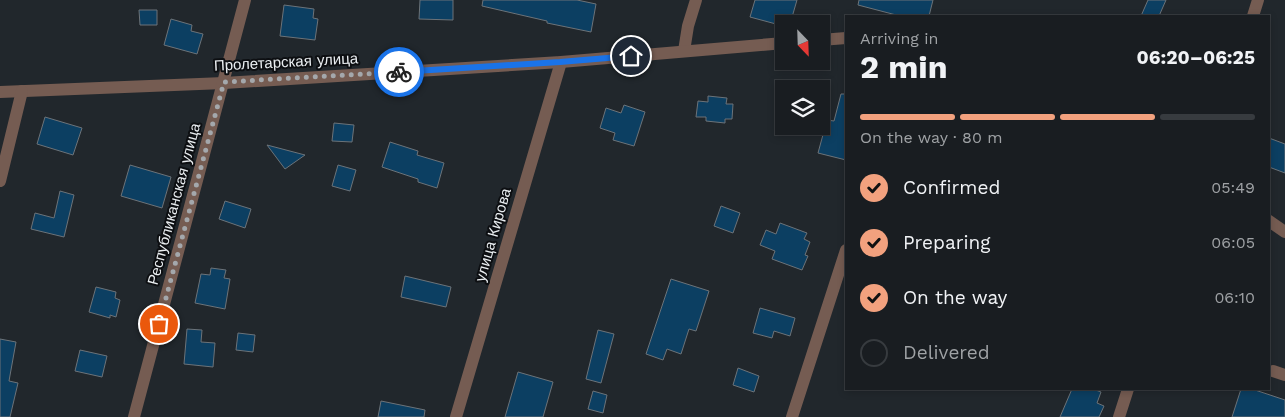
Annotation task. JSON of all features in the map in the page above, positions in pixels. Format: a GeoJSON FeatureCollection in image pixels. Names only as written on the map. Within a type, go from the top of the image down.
{"type":"FeatureCollection","features":[{"type":"Feature","properties":{"kind":"street","name":"Республиканская улица"},"geometry":{"type":"LineString","coordinates":[[134,417],[245,0]]}},
{"type":"Feature","properties":{"kind":"street"},"geometry":{"type":"LineString","coordinates":[[684,50],[688,26],[696,0]]}},
{"type":"Feature","properties":{"kind":"street"},"geometry":{"type":"LineString","coordinates":[[1253,15],[1258,0]]}},
{"type":"Feature","properties":{"kind":"street"},"geometry":{"type":"LineString","coordinates":[[830,39],[845,38]]}},
{"type":"Feature","properties":{"kind":"street","name":"Пролетарская улица"},"geometry":{"type":"LineString","coordinates":[[0,92],[224,82],[560,62],[775,44]]}},
{"type":"Feature","properties":{"kind":"street","name":"улица Кирова"},"geometry":{"type":"LineString","coordinates":[[456,417],[560,62]]}},
{"type":"Feature","properties":{"kind":"street"},"geometry":{"type":"LineString","coordinates":[[0,181],[22,91]]}},
{"type":"Feature","properties":{"kind":"street"},"geometry":{"type":"LineString","coordinates":[[1270,222],[1285,232]]}},
{"type":"Feature","properties":{"kind":"street"},"geometry":{"type":"LineString","coordinates":[[792,417],[845,253]]}},
{"type":"Feature","properties":{"kind":"street"},"geometry":{"type":"LineString","coordinates":[[1273,371],[1285,375]]}},
{"type":"Feature","properties":{"kind":"street"},"geometry":{"type":"LineString","coordinates":[[1119,417],[1128,390]]}},
{"type":"Feature","properties":{"kind":"building"},"geometry":{"type":"Polygon","coordinates":[[[420,0],[453,0],[453,20],[419,19],[420,0]]]}},
{"type":"Feature","properties":{"kind":"building"},"geometry":{"type":"Polygon","coordinates":[[[483,0],[577,0],[596,4],[591,32],[482,6],[483,0]]]}},
{"type":"Feature","properties":{"kind":"building"},"geometry":{"type":"Polygon","coordinates":[[[755,0],[797,0],[793,15],[775,15],[775,24],[750,17],[755,0]]]}},
{"type":"Feature","properties":{"kind":"building"},"geometry":{"type":"Polygon","coordinates":[[[859,0],[933,0],[929,15],[896,15],[858,5],[859,0]]]}},
{"type":"Feature","properties":{"kind":"building"},"geometry":{"type":"Polygon","coordinates":[[[1148,0],[1166,0],[1159,15],[1141,15],[1148,0]]]}},
{"type":"Feature","properties":{"kind":"building"},"geometry":{"type":"Polygon","coordinates":[[[284,5],[314,9],[313,18],[318,19],[315,40],[280,36],[284,5]]]}},
{"type":"Feature","properties":{"kind":"building"},"geometry":{"type":"Polygon","coordinates":[[[139,10],[157,10],[157,25],[140,25],[139,10]]]}},
{"type":"Feature","properties":{"kind":"building"},"geometry":{"type":"Polygon","coordinates":[[[171,19],[192,25],[191,31],[203,34],[197,54],[164,45],[171,19]]]}},
{"type":"Feature","properties":{"kind":"building"},"geometry":{"type":"Polygon","coordinates":[[[841,94],[845,94],[845,160],[818,153],[823,135],[830,135],[830,120],[834,121],[841,94]]]}},
{"type":"Feature","properties":{"kind":"building"},"geometry":{"type":"Polygon","coordinates":[[[708,96],[727,98],[726,104],[733,104],[732,119],[725,119],[725,123],[706,121],[706,117],[696,117],[698,101],[708,102],[708,96]]]}},
{"type":"Feature","properties":{"kind":"building"},"geometry":{"type":"Polygon","coordinates":[[[624,105],[645,112],[634,146],[613,140],[615,133],[600,128],[606,108],[621,113],[624,105]]]}},
{"type":"Feature","properties":{"kind":"building"},"geometry":{"type":"Polygon","coordinates":[[[45,117],[82,128],[73,155],[37,144],[45,117]]]}},
{"type":"Feature","properties":{"kind":"building"},"geometry":{"type":"Polygon","coordinates":[[[334,123],[354,125],[352,142],[332,141],[334,123]]]}},
{"type":"Feature","properties":{"kind":"building"},"geometry":{"type":"Polygon","coordinates":[[[1270,138],[1285,144],[1285,173],[1270,167],[1270,138]]]}},
{"type":"Feature","properties":{"kind":"building"},"geometry":{"type":"Polygon","coordinates":[[[390,142],[418,151],[417,155],[444,163],[437,188],[418,182],[418,179],[382,167],[390,142]]]}},
{"type":"Feature","properties":{"kind":"building"},"geometry":{"type":"Polygon","coordinates":[[[267,145],[305,155],[285,169],[267,145]]]}},
{"type":"Feature","properties":{"kind":"building"},"geometry":{"type":"Polygon","coordinates":[[[130,165],[171,177],[162,208],[121,196],[130,165]]]}},
{"type":"Feature","properties":{"kind":"building"},"geometry":{"type":"Polygon","coordinates":[[[338,165],[356,170],[350,191],[332,186],[338,165]]]}},
{"type":"Feature","properties":{"kind":"building"},"geometry":{"type":"Polygon","coordinates":[[[60,191],[74,195],[64,237],[31,229],[35,213],[54,218],[60,191]]]}},
{"type":"Feature","properties":{"kind":"building"},"geometry":{"type":"Polygon","coordinates":[[[225,201],[251,209],[245,228],[219,219],[225,201]]]}},
{"type":"Feature","properties":{"kind":"building"},"geometry":{"type":"Polygon","coordinates":[[[721,206],[740,213],[733,233],[714,226],[721,206]]]}},
{"type":"Feature","properties":{"kind":"building"},"geometry":{"type":"Polygon","coordinates":[[[780,223],[807,233],[804,239],[810,242],[805,255],[808,256],[802,270],[772,259],[775,251],[760,245],[766,230],[776,234],[780,223]]]}},
{"type":"Feature","properties":{"kind":"building"},"geometry":{"type":"Polygon","coordinates":[[[211,268],[226,270],[224,278],[230,279],[225,309],[195,303],[201,274],[210,275],[211,268]]]}},
{"type":"Feature","properties":{"kind":"building"},"geometry":{"type":"Polygon","coordinates":[[[405,276],[451,287],[446,307],[401,297],[405,276]]]}},
{"type":"Feature","properties":{"kind":"building"},"geometry":{"type":"Polygon","coordinates":[[[671,279],[709,291],[696,331],[689,329],[681,354],[667,349],[663,360],[646,354],[671,279]]]}},
{"type":"Feature","properties":{"kind":"building"},"geometry":{"type":"Polygon","coordinates":[[[96,287],[116,292],[115,298],[120,300],[116,317],[110,315],[110,318],[89,312],[96,287]]]}},
{"type":"Feature","properties":{"kind":"building"},"geometry":{"type":"Polygon","coordinates":[[[760,308],[795,318],[790,336],[774,331],[772,338],[753,333],[760,308]]]}},
{"type":"Feature","properties":{"kind":"building"},"geometry":{"type":"Polygon","coordinates":[[[187,329],[202,330],[201,342],[215,343],[213,367],[184,364],[187,329]]]}},
{"type":"Feature","properties":{"kind":"building"},"geometry":{"type":"Polygon","coordinates":[[[598,330],[614,334],[601,383],[586,379],[598,330]]]}},
{"type":"Feature","properties":{"kind":"building"},"geometry":{"type":"Polygon","coordinates":[[[238,333],[255,335],[253,352],[236,350],[238,333]]]}},
{"type":"Feature","properties":{"kind":"building"},"geometry":{"type":"Polygon","coordinates":[[[0,339],[16,342],[9,381],[18,383],[10,417],[0,417],[0,339]]]}},
{"type":"Feature","properties":{"kind":"building"},"geometry":{"type":"Polygon","coordinates":[[[80,350],[107,356],[102,377],[75,371],[80,350]]]}},
{"type":"Feature","properties":{"kind":"building"},"geometry":{"type":"Polygon","coordinates":[[[738,368],[759,376],[754,392],[733,385],[738,368]]]}},
{"type":"Feature","properties":{"kind":"building"},"geometry":{"type":"Polygon","coordinates":[[[518,372],[553,382],[543,417],[505,417],[518,372]]]}},
{"type":"Feature","properties":{"kind":"building"},"geometry":{"type":"Polygon","coordinates":[[[1072,390],[1096,390],[1101,392],[1097,403],[1104,406],[1099,417],[1060,417],[1072,390]]]}},
{"type":"Feature","properties":{"kind":"building"},"geometry":{"type":"Polygon","coordinates":[[[1241,390],[1255,390],[1285,400],[1285,417],[1232,417],[1241,390]]]}},
{"type":"Feature","properties":{"kind":"building"},"geometry":{"type":"Polygon","coordinates":[[[593,391],[607,395],[603,413],[588,409],[593,391]]]}},
{"type":"Feature","properties":{"kind":"building"},"geometry":{"type":"Polygon","coordinates":[[[381,401],[425,410],[424,417],[378,417],[381,401]]]}},
{"type":"Feature","properties":{"kind":"way so far"},"geometry":{"type":"LineString","coordinates":[[159,324],[224,82],[399,72]]}},
{"type":"Feature","properties":{"kind":"route"},"geometry":{"type":"LineString","coordinates":[[399,72],[631,56]]}}]}
